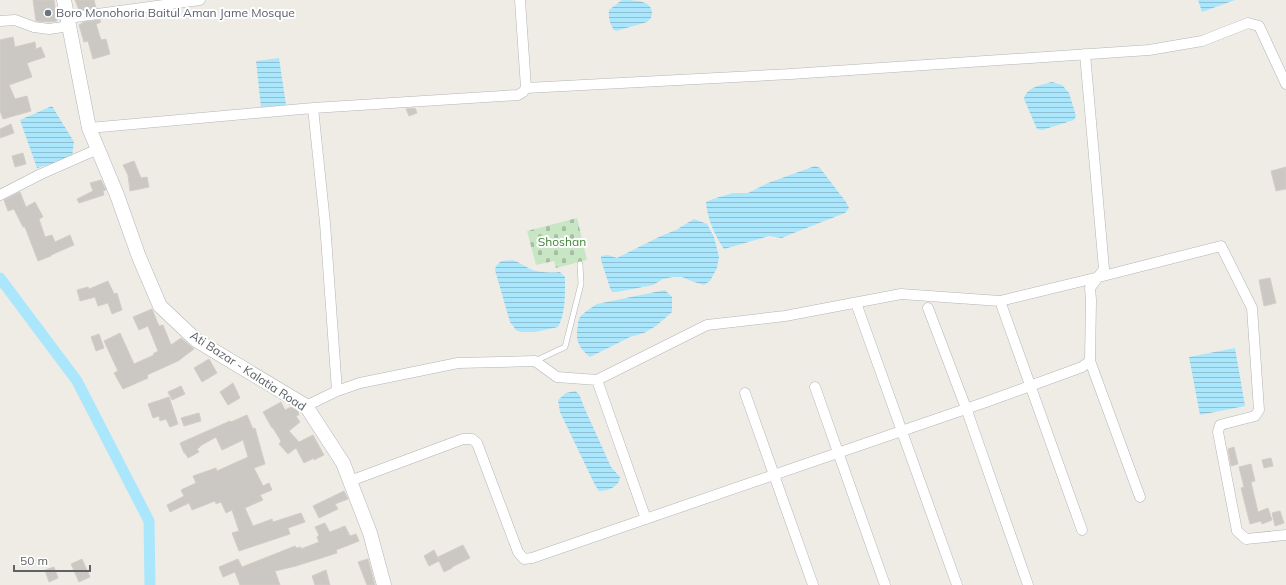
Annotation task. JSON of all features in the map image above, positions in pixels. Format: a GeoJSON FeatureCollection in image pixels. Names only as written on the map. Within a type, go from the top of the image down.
{"type":"FeatureCollection","features":[{"type":"Feature","properties":{"kind":"main road","name":"Ati Bazar - Kalatia Road"},"geometry":{"type":"LineString","coordinates":[[64,0],[89,128],[160,306],[196,340],[306,406],[343,463],[370,533],[384,585]]}},
{"type":"Feature","properties":{"kind":"street"},"geometry":{"type":"LineString","coordinates":[[0,21],[16,20],[34,28],[49,29],[69,22],[200,0]]}},
{"type":"Feature","properties":{"kind":"street"},"geometry":{"type":"LineString","coordinates":[[89,128],[313,108],[518,96],[526,88],[520,0]]}},
{"type":"Feature","properties":{"kind":"street"},"geometry":{"type":"LineString","coordinates":[[526,88],[791,74],[1149,50],[1202,41],[1248,23],[1259,26],[1286,84]]}},
{"type":"Feature","properties":{"kind":"street"},"geometry":{"type":"LineString","coordinates":[[1085,54],[1104,270],[1090,288],[1090,360],[1140,497]]}},
{"type":"Feature","properties":{"kind":"street"},"geometry":{"type":"LineString","coordinates":[[313,108],[324,223],[337,391]]}},
{"type":"Feature","properties":{"kind":"street"},"geometry":{"type":"LineString","coordinates":[[0,195],[40,174],[98,149]]}},
{"type":"Feature","properties":{"kind":"street"},"geometry":{"type":"LineString","coordinates":[[306,406],[337,391],[360,383],[458,363],[535,361],[557,376],[597,380],[707,325],[785,316],[901,294],[1000,301],[1221,246],[1252,308],[1259,410],[1255,416],[1220,426],[1218,432],[1238,531],[1246,539],[1286,535]]}},
{"type":"Feature","properties":{"kind":"street"},"geometry":{"type":"LineString","coordinates":[[1000,301],[1082,530]]}},
{"type":"Feature","properties":{"kind":"street"},"geometry":{"type":"LineString","coordinates":[[856,303],[957,585]]}},
{"type":"Feature","properties":{"kind":"street"},"geometry":{"type":"LineString","coordinates":[[928,308],[966,408],[1028,585]]}},
{"type":"Feature","properties":{"kind":"street"},"geometry":{"type":"LineString","coordinates":[[350,481],[463,439],[472,439],[477,443],[518,552],[524,559],[532,558],[1030,386],[1082,366],[1090,360]]}},
{"type":"Feature","properties":{"kind":"street"},"geometry":{"type":"LineString","coordinates":[[597,380],[646,519]]}},
{"type":"Feature","properties":{"kind":"street"},"geometry":{"type":"LineString","coordinates":[[815,387],[885,585]]}},
{"type":"Feature","properties":{"kind":"street"},"geometry":{"type":"LineString","coordinates":[[745,393],[813,585]]}},
{"type":"Feature","properties":{"kind":"lane"},"geometry":{"type":"LineString","coordinates":[[535,361],[565,347],[580,284],[580,264]]}},
{"type":"Feature","properties":{"kind":"green space","name":"Shoshan"},"geometry":{"type":"Polygon","coordinates":[[[577,218],[587,260],[556,268],[554,261],[536,265],[527,231],[577,218]]]}},
{"type":"Feature","properties":{"kind":"water"},"geometry":{"type":"Polygon","coordinates":[[[622,0],[632,0],[648,4],[652,12],[651,18],[647,22],[616,31],[614,30],[610,21],[609,10],[622,0]]]}},
{"type":"Feature","properties":{"kind":"water"},"geometry":{"type":"Polygon","coordinates":[[[1198,0],[1235,0],[1202,12],[1198,0]]]}},
{"type":"Feature","properties":{"kind":"water"},"geometry":{"type":"Polygon","coordinates":[[[279,58],[286,105],[261,107],[256,61],[279,58]]]}},
{"type":"Feature","properties":{"kind":"water"},"geometry":{"type":"Polygon","coordinates":[[[1052,82],[1062,85],[1069,93],[1076,116],[1074,120],[1042,130],[1037,129],[1024,99],[1025,95],[1031,89],[1052,82]]]}},
{"type":"Feature","properties":{"kind":"water"},"geometry":{"type":"Polygon","coordinates":[[[52,106],[74,142],[72,157],[37,168],[20,120],[52,106]]]}},
{"type":"Feature","properties":{"kind":"water"},"geometry":{"type":"Polygon","coordinates":[[[815,166],[820,168],[846,202],[849,208],[845,213],[782,238],[769,236],[724,249],[712,227],[706,202],[733,193],[748,193],[768,183],[815,166]]]}},
{"type":"Feature","properties":{"kind":"water"},"geometry":{"type":"Polygon","coordinates":[[[694,219],[707,224],[714,237],[719,257],[717,268],[710,281],[704,285],[682,277],[673,277],[663,279],[653,285],[612,292],[601,256],[608,255],[617,258],[676,230],[694,219]]]}},
{"type":"Feature","properties":{"kind":"water"},"geometry":{"type":"Polygon","coordinates":[[[513,260],[530,269],[552,273],[560,272],[565,277],[564,309],[558,327],[535,332],[521,332],[516,330],[510,322],[495,270],[496,266],[501,261],[513,260]]]}},
{"type":"Feature","properties":{"kind":"water"},"geometry":{"type":"Polygon","coordinates":[[[665,290],[672,297],[672,312],[656,326],[644,333],[630,337],[590,357],[578,343],[578,320],[589,309],[597,304],[665,290]]]}},
{"type":"Feature","properties":{"kind":"water"},"geometry":{"type":"Polygon","coordinates":[[[1235,348],[1245,406],[1200,415],[1189,357],[1235,348]]]}},
{"type":"Feature","properties":{"kind":"water"},"geometry":{"type":"Polygon","coordinates":[[[575,391],[579,394],[611,467],[620,477],[615,486],[606,490],[599,491],[595,485],[560,412],[558,400],[566,393],[575,391]]]}},
{"type":"Feature","properties":{"kind":"building"},"geometry":{"type":"Polygon","coordinates":[[[33,0],[54,0],[57,21],[36,21],[33,0]]]}},
{"type":"Feature","properties":{"kind":"building"},"geometry":{"type":"Polygon","coordinates":[[[75,0],[94,0],[96,8],[79,10],[75,0]]]}},
{"type":"Feature","properties":{"kind":"building"},"geometry":{"type":"Polygon","coordinates":[[[100,20],[101,22],[96,24],[101,40],[106,39],[110,54],[93,59],[88,41],[84,42],[79,25],[84,22],[100,20]]]}},
{"type":"Feature","properties":{"kind":"building"},"geometry":{"type":"Polygon","coordinates":[[[13,37],[15,47],[35,42],[36,49],[41,47],[45,57],[27,63],[32,77],[9,85],[15,99],[27,96],[31,111],[3,119],[0,111],[0,40],[13,37]]]}},
{"type":"Feature","properties":{"kind":"building"},"geometry":{"type":"Polygon","coordinates":[[[415,108],[417,113],[409,116],[406,109],[415,108]]]}},
{"type":"Feature","properties":{"kind":"building"},"geometry":{"type":"Polygon","coordinates":[[[11,124],[14,133],[0,138],[0,129],[11,124]]]}},
{"type":"Feature","properties":{"kind":"building"},"geometry":{"type":"Polygon","coordinates":[[[23,153],[26,164],[15,167],[12,156],[23,153]]]}},
{"type":"Feature","properties":{"kind":"building"},"geometry":{"type":"Polygon","coordinates":[[[134,161],[141,178],[147,177],[149,187],[130,191],[128,175],[123,165],[134,161]]]}},
{"type":"Feature","properties":{"kind":"building"},"geometry":{"type":"Polygon","coordinates":[[[1286,167],[1286,189],[1276,191],[1271,171],[1286,167]]]}},
{"type":"Feature","properties":{"kind":"building"},"geometry":{"type":"Polygon","coordinates":[[[101,180],[106,190],[103,191],[104,195],[79,203],[77,199],[93,191],[90,183],[101,180]]]}},
{"type":"Feature","properties":{"kind":"building"},"geometry":{"type":"Polygon","coordinates":[[[20,192],[26,207],[35,202],[43,217],[39,219],[45,237],[52,235],[55,242],[70,235],[74,245],[38,261],[25,227],[23,227],[14,209],[8,211],[4,200],[20,192]]]}},
{"type":"Feature","properties":{"kind":"building"},"geometry":{"type":"Polygon","coordinates":[[[1270,278],[1276,303],[1264,306],[1259,280],[1270,278]]]}},
{"type":"Feature","properties":{"kind":"building"},"geometry":{"type":"Polygon","coordinates":[[[108,281],[114,294],[117,293],[122,310],[112,314],[108,303],[98,306],[95,297],[80,301],[77,290],[88,287],[89,289],[108,281]]]}},
{"type":"Feature","properties":{"kind":"building"},"geometry":{"type":"Polygon","coordinates":[[[152,309],[159,326],[163,325],[171,345],[181,338],[194,349],[178,361],[147,375],[148,378],[123,389],[114,373],[118,371],[104,341],[120,333],[134,364],[154,355],[153,354],[158,351],[148,326],[139,330],[133,317],[152,309]]]}},
{"type":"Feature","properties":{"kind":"building"},"geometry":{"type":"Polygon","coordinates":[[[99,334],[104,348],[96,351],[91,337],[99,334]]]}},
{"type":"Feature","properties":{"kind":"building"},"geometry":{"type":"Polygon","coordinates":[[[209,359],[217,373],[202,382],[194,368],[209,359]]]}},
{"type":"Feature","properties":{"kind":"building"},"geometry":{"type":"Polygon","coordinates":[[[233,383],[240,398],[228,405],[220,392],[233,383]]]}},
{"type":"Feature","properties":{"kind":"building"},"geometry":{"type":"Polygon","coordinates":[[[181,386],[185,394],[172,400],[168,392],[181,386]]]}},
{"type":"Feature","properties":{"kind":"building"},"geometry":{"type":"Polygon","coordinates":[[[169,397],[178,424],[170,427],[166,419],[160,421],[159,416],[153,418],[148,404],[169,397]]]}},
{"type":"Feature","properties":{"kind":"building"},"geometry":{"type":"Polygon","coordinates":[[[281,402],[285,410],[291,407],[298,411],[299,415],[296,416],[300,422],[289,431],[299,442],[313,435],[324,455],[304,463],[296,448],[288,454],[279,444],[281,441],[263,412],[281,402]]]}},
{"type":"Feature","properties":{"kind":"building"},"geometry":{"type":"Polygon","coordinates":[[[199,413],[201,421],[184,426],[181,418],[199,413]]]}},
{"type":"Feature","properties":{"kind":"building"},"geometry":{"type":"Polygon","coordinates":[[[247,415],[253,429],[255,428],[265,464],[254,468],[263,486],[269,483],[272,490],[260,495],[263,500],[245,508],[253,526],[272,519],[273,522],[301,513],[305,522],[288,528],[290,534],[239,551],[232,533],[239,531],[232,510],[226,513],[221,502],[216,504],[215,501],[192,510],[189,503],[170,512],[167,505],[184,496],[181,490],[196,483],[193,476],[216,468],[217,471],[248,457],[243,440],[222,450],[216,437],[200,446],[197,449],[199,452],[188,458],[180,443],[247,415]]]}},
{"type":"Feature","properties":{"kind":"building"},"geometry":{"type":"Polygon","coordinates":[[[1234,447],[1238,464],[1231,466],[1228,449],[1234,447]]]}},
{"type":"Feature","properties":{"kind":"building"},"geometry":{"type":"Polygon","coordinates":[[[1271,458],[1273,466],[1264,468],[1262,460],[1271,458]]]}},
{"type":"Feature","properties":{"kind":"building"},"geometry":{"type":"Polygon","coordinates":[[[1251,464],[1255,481],[1251,482],[1258,512],[1268,508],[1272,520],[1262,524],[1261,521],[1250,524],[1241,488],[1244,487],[1239,467],[1251,464]]]}},
{"type":"Feature","properties":{"kind":"building"},"geometry":{"type":"Polygon","coordinates":[[[344,491],[348,499],[335,504],[338,509],[319,518],[313,506],[344,491]]]}},
{"type":"Feature","properties":{"kind":"building"},"geometry":{"type":"Polygon","coordinates":[[[1280,511],[1284,523],[1275,526],[1272,513],[1280,511]]]}},
{"type":"Feature","properties":{"kind":"building"},"geometry":{"type":"Polygon","coordinates":[[[325,523],[330,532],[345,526],[350,536],[356,534],[359,541],[336,550],[337,553],[275,571],[280,585],[240,585],[235,572],[223,577],[219,567],[238,559],[242,567],[295,546],[296,548],[301,547],[301,549],[319,542],[317,537],[319,535],[315,527],[325,523]]]}},
{"type":"Feature","properties":{"kind":"building"},"geometry":{"type":"Polygon","coordinates":[[[463,545],[470,558],[444,572],[439,561],[429,566],[424,556],[434,550],[439,560],[438,557],[463,545]]]}},
{"type":"Feature","properties":{"kind":"building"},"geometry":{"type":"Polygon","coordinates":[[[82,559],[90,577],[79,582],[71,564],[82,559]]]}},
{"type":"Feature","properties":{"kind":"building"},"geometry":{"type":"Polygon","coordinates":[[[368,559],[375,585],[367,585],[358,562],[368,559]]]}},
{"type":"Feature","properties":{"kind":"building"},"geometry":{"type":"Polygon","coordinates":[[[54,567],[58,578],[49,582],[45,570],[54,567]]]}},
{"type":"Feature","properties":{"kind":"building"},"geometry":{"type":"Polygon","coordinates":[[[326,570],[330,585],[315,585],[312,576],[326,570]]]}},
{"type":"Feature","properties":{"kind":"waterway"},"geometry":{"type":"LineString","coordinates":[[0,278],[77,381],[149,521],[150,585]]}},
{"type":"Feature","properties":{"kind":"place","name":"Boro Monohoria Baitul Aman Jame Mosque"},"geometry":{"type":"Point","coordinates":[48,13]}}]}
